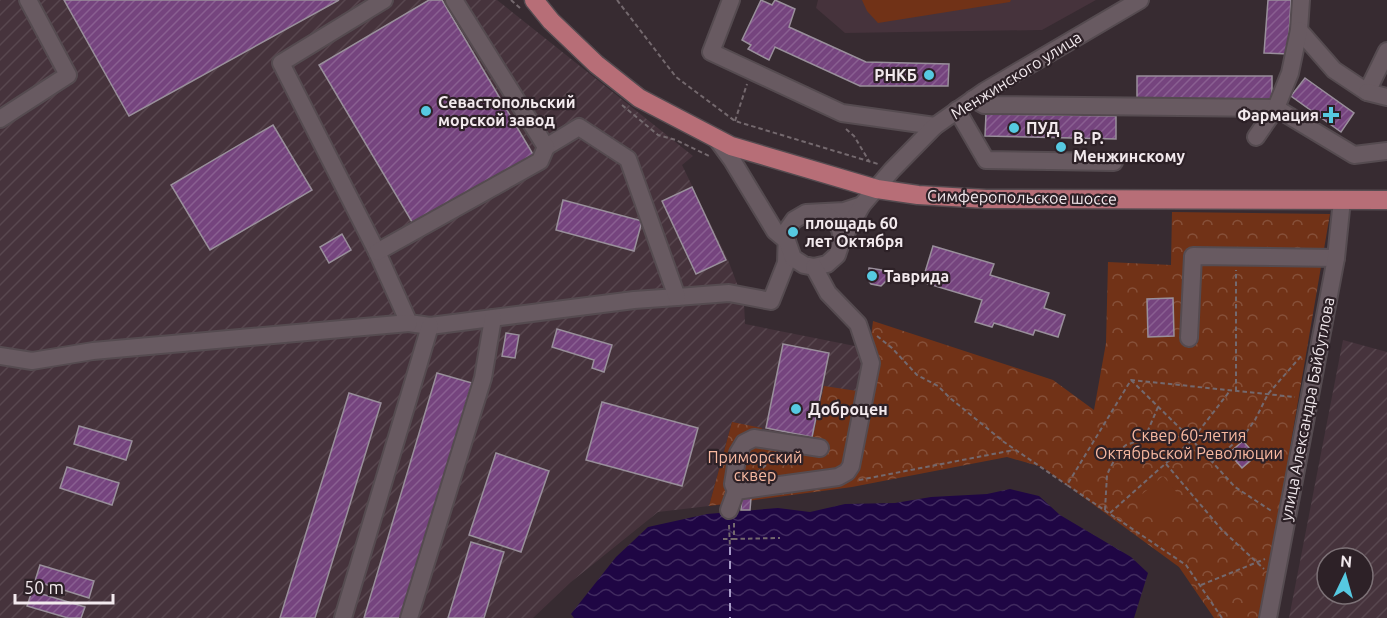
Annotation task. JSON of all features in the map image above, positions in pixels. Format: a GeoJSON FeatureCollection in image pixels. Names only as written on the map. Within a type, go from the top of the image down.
{"type":"FeatureCollection","features":[{"type":"Feature","properties":{"kind":"main road","name":"Симферопольское шоссе"},"geometry":{"type":"LineString","coordinates":[[534,0],[551,21],[596,64],[639,98],[731,146],[877,189],[918,195],[986,199],[1387,200]]}},
{"type":"Feature","properties":{"kind":"street"},"geometry":{"type":"LineString","coordinates":[[0,119],[68,75],[28,0]]}},
{"type":"Feature","properties":{"kind":"street"},"geometry":{"type":"LineString","coordinates":[[384,0],[281,63],[377,252],[409,322]]}},
{"type":"Feature","properties":{"kind":"street"},"geometry":{"type":"LineString","coordinates":[[454,0],[546,147]]}},
{"type":"Feature","properties":{"kind":"street"},"geometry":{"type":"LineString","coordinates":[[731,0],[711,52],[842,113],[935,126]]}},
{"type":"Feature","properties":{"kind":"street","name":"Менжинского улица"},"geometry":{"type":"LineString","coordinates":[[861,205],[935,126],[973,99],[1033,62],[1140,0]]}},
{"type":"Feature","properties":{"kind":"street"},"geometry":{"type":"LineString","coordinates":[[1256,137],[1276,108],[1290,73],[1299,30],[1301,0]]}},
{"type":"Feature","properties":{"kind":"street"},"geometry":{"type":"LineString","coordinates":[[1299,30],[1334,70],[1366,92],[1387,97]]}},
{"type":"Feature","properties":{"kind":"street"},"geometry":{"type":"LineString","coordinates":[[1366,92],[1387,51]]}},
{"type":"Feature","properties":{"kind":"street"},"geometry":{"type":"LineString","coordinates":[[973,99],[984,105],[1276,108],[1354,155],[1387,151]]}},
{"type":"Feature","properties":{"kind":"street"},"geometry":{"type":"LineString","coordinates":[[957,110],[986,160],[1114,162]]}},
{"type":"Feature","properties":{"kind":"street"},"geometry":{"type":"LineString","coordinates":[[377,252],[540,161],[546,147],[579,127],[628,159],[677,297]]}},
{"type":"Feature","properties":{"kind":"street"},"geometry":{"type":"LineString","coordinates":[[716,138],[775,231],[787,241],[793,258],[804,265],[814,267],[827,264],[837,255],[842,240],[861,205]]}},
{"type":"Feature","properties":{"kind":"street","name":"улица Александра Байбутлова"},"geometry":{"type":"LineString","coordinates":[[1268,618],[1336,258],[1342,200]]}},
{"type":"Feature","properties":{"kind":"street"},"geometry":{"type":"LineString","coordinates":[[0,356],[32,361],[93,351],[409,322],[430,326],[634,300],[729,293],[771,301],[786,263],[788,230],[794,220],[806,213],[844,211],[861,205]]}},
{"type":"Feature","properties":{"kind":"street"},"geometry":{"type":"LineString","coordinates":[[822,213],[834,220],[840,229],[842,240]]}},
{"type":"Feature","properties":{"kind":"street"},"geometry":{"type":"LineString","coordinates":[[1189,338],[1193,256],[1336,258]]}},
{"type":"Feature","properties":{"kind":"street"},"geometry":{"type":"LineString","coordinates":[[736,491],[838,477],[847,472],[853,459],[870,363],[858,324],[828,293],[814,267]]}},
{"type":"Feature","properties":{"kind":"street"},"geometry":{"type":"LineString","coordinates":[[409,618],[483,378],[493,318]]}},
{"type":"Feature","properties":{"kind":"street"},"geometry":{"type":"LineString","coordinates":[[343,618],[430,326]]}},
{"type":"Feature","properties":{"kind":"street"},"geometry":{"type":"LineString","coordinates":[[731,515],[736,491],[734,473],[738,453],[744,443],[754,438],[820,448]]}},
{"type":"Feature","properties":{"kind":"path"},"geometry":{"type":"LineString","coordinates":[[617,0],[676,77],[735,122],[869,161],[892,170]]}},
{"type":"Feature","properties":{"kind":"path"},"geometry":{"type":"LineString","coordinates":[[735,122],[751,70]]}},
{"type":"Feature","properties":{"kind":"path"},"geometry":{"type":"LineString","coordinates":[[834,109],[842,125],[854,136],[869,161]]}},
{"type":"Feature","properties":{"kind":"path"},"geometry":{"type":"LineString","coordinates":[[1236,256],[1236,391]]}},
{"type":"Feature","properties":{"kind":"path"},"geometry":{"type":"LineString","coordinates":[[858,324],[883,339],[917,375],[938,386],[1014,450],[1186,565],[1222,618]]}},
{"type":"Feature","properties":{"kind":"path"},"geometry":{"type":"LineString","coordinates":[[1212,462],[1245,434],[1256,420],[1268,394],[1322,333]]}},
{"type":"Feature","properties":{"kind":"path"},"geometry":{"type":"LineString","coordinates":[[1067,485],[1131,380]]}},
{"type":"Feature","properties":{"kind":"path"},"geometry":{"type":"LineString","coordinates":[[1131,380],[1309,399]]}},
{"type":"Feature","properties":{"kind":"path"},"geometry":{"type":"LineString","coordinates":[[1131,380],[1192,440],[1236,488],[1287,520]]}},
{"type":"Feature","properties":{"kind":"path"},"geometry":{"type":"LineString","coordinates":[[1110,513],[1192,440],[1230,390]]}},
{"type":"Feature","properties":{"kind":"path"},"geometry":{"type":"LineString","coordinates":[[1105,510],[1107,475],[1110,468],[1120,449],[1141,440],[1146,435],[1158,407]]}},
{"type":"Feature","properties":{"kind":"path"},"geometry":{"type":"LineString","coordinates":[[736,491],[791,443]]}},
{"type":"Feature","properties":{"kind":"path"},"geometry":{"type":"LineString","coordinates":[[847,472],[861,481],[1014,450]]}},
{"type":"Feature","properties":{"kind":"path"},"geometry":{"type":"LineString","coordinates":[[1166,464],[1222,530],[1275,580]]}},
{"type":"Feature","properties":{"kind":"path"},"geometry":{"type":"LineString","coordinates":[[731,515],[734,539]]}},
{"type":"Feature","properties":{"kind":"path"},"geometry":{"type":"LineString","coordinates":[[730,547],[731,515]]}},
{"type":"Feature","properties":{"kind":"path"},"geometry":{"type":"LineString","coordinates":[[723,539],[780,538]]}},
{"type":"Feature","properties":{"kind":"path"},"geometry":{"type":"LineString","coordinates":[[1200,586],[1281,551]]}},
{"type":"Feature","properties":{"kind":"shaded area"},"geometry":{"type":"Polygon","coordinates":[[[0,0],[497,0],[693,156],[682,165],[728,260],[744,302],[745,324],[870,349],[864,392],[812,441],[761,432],[732,422],[709,506],[658,512],[571,582],[533,618],[0,618],[0,0]]]}},
{"type":"Feature","properties":{"kind":"shaded area"},"geometry":{"type":"Polygon","coordinates":[[[818,0],[1096,0],[1042,30],[845,33],[816,8],[818,0]]]}},
{"type":"Feature","properties":{"kind":"shaded area"},"geometry":{"type":"Polygon","coordinates":[[[1343,340],[1387,352],[1387,618],[1289,618],[1343,340]]]}},
{"type":"Feature","properties":{"kind":"green space"},"geometry":{"type":"Polygon","coordinates":[[[862,0],[1011,0],[1010,2],[878,23],[867,11],[862,0]]]}},
{"type":"Feature","properties":{"kind":"green space","name":"Сквер 60-летия Октябрьской Революции"},"geometry":{"type":"Polygon","coordinates":[[[1172,212],[1330,214],[1261,618],[1214,618],[1179,567],[1042,467],[1007,457],[852,487],[709,506],[732,422],[762,428],[761,431],[812,441],[824,386],[864,392],[873,321],[1053,380],[1094,410],[1106,343],[1108,262],[1171,265],[1172,212]]]}},
{"type":"Feature","properties":{"kind":"green space"},"geometry":{"type":"Polygon","coordinates":[[[1163,476],[1188,506],[1167,524],[1139,497],[1163,476]]]}},
{"type":"Feature","properties":{"kind":"water"},"geometry":{"type":"Polygon","coordinates":[[[1010,489],[1039,496],[1060,515],[1131,557],[1148,573],[1134,618],[574,618],[571,614],[616,557],[648,527],[707,514],[778,508],[810,512],[845,504],[895,503],[931,497],[987,494],[1010,489]]]}},
{"type":"Feature","properties":{"kind":"building"},"geometry":{"type":"Polygon","coordinates":[[[64,0],[339,0],[129,116],[64,0]]]}},
{"type":"Feature","properties":{"kind":"building","name":"Севастопольский морской завод"},"geometry":{"type":"Polygon","coordinates":[[[429,0],[442,0],[534,156],[415,227],[319,65],[429,0]]]}},
{"type":"Feature","properties":{"kind":"building"},"geometry":{"type":"Polygon","coordinates":[[[761,0],[772,5],[775,0],[795,9],[789,27],[866,62],[949,64],[948,86],[860,86],[775,47],[769,60],[748,49],[751,45],[742,40],[761,0]]]}},
{"type":"Feature","properties":{"kind":"building"},"geometry":{"type":"Polygon","coordinates":[[[1268,0],[1291,0],[1288,54],[1264,53],[1268,0]]]}},
{"type":"Feature","properties":{"kind":"building"},"geometry":{"type":"Polygon","coordinates":[[[1137,76],[1272,76],[1272,101],[1137,100],[1137,76]]]}},
{"type":"Feature","properties":{"kind":"building"},"geometry":{"type":"Polygon","coordinates":[[[1305,78],[1354,113],[1341,132],[1291,96],[1305,78]]]}},
{"type":"Feature","properties":{"kind":"building"},"geometry":{"type":"Polygon","coordinates":[[[986,114],[1116,116],[1116,139],[985,136],[986,114]]]}},
{"type":"Feature","properties":{"kind":"building"},"geometry":{"type":"Polygon","coordinates":[[[273,125],[312,190],[210,250],[171,185],[273,125]]]}},
{"type":"Feature","properties":{"kind":"building"},"geometry":{"type":"Polygon","coordinates":[[[692,187],[726,260],[696,274],[662,201],[692,187]]]}},
{"type":"Feature","properties":{"kind":"building"},"geometry":{"type":"Polygon","coordinates":[[[563,200],[642,221],[634,251],[556,230],[563,200]]]}},
{"type":"Feature","properties":{"kind":"building"},"geometry":{"type":"Polygon","coordinates":[[[342,234],[351,250],[329,263],[320,247],[342,234]]]}},
{"type":"Feature","properties":{"kind":"building"},"geometry":{"type":"Polygon","coordinates":[[[933,246],[994,264],[990,275],[1049,293],[1044,308],[1065,315],[1058,337],[1035,330],[1033,335],[994,323],[992,327],[975,322],[982,300],[922,282],[933,246]]]}},
{"type":"Feature","properties":{"kind":"building"},"geometry":{"type":"Polygon","coordinates":[[[869,268],[894,272],[894,280],[888,279],[881,286],[871,284],[868,280],[869,268]]]}},
{"type":"Feature","properties":{"kind":"building"},"geometry":{"type":"Polygon","coordinates":[[[1173,298],[1174,336],[1148,337],[1147,299],[1173,298]]]}},
{"type":"Feature","properties":{"kind":"building"},"geometry":{"type":"Polygon","coordinates":[[[557,329],[612,345],[604,372],[592,368],[594,360],[552,347],[557,329]]]}},
{"type":"Feature","properties":{"kind":"building"},"geometry":{"type":"Polygon","coordinates":[[[506,333],[519,335],[515,358],[502,356],[506,333]]]}},
{"type":"Feature","properties":{"kind":"building"},"geometry":{"type":"Polygon","coordinates":[[[783,344],[829,353],[812,437],[766,428],[783,344]]]}},
{"type":"Feature","properties":{"kind":"building"},"geometry":{"type":"Polygon","coordinates":[[[437,373],[472,383],[402,618],[364,618],[437,373]]]}},
{"type":"Feature","properties":{"kind":"building"},"geometry":{"type":"Polygon","coordinates":[[[349,393],[381,403],[315,618],[280,618],[349,393]]]}},
{"type":"Feature","properties":{"kind":"building"},"geometry":{"type":"Polygon","coordinates":[[[602,402],[698,428],[682,486],[586,460],[602,402]]]}},
{"type":"Feature","properties":{"kind":"building"},"geometry":{"type":"Polygon","coordinates":[[[79,426],[132,441],[126,460],[74,444],[79,426]]]}},
{"type":"Feature","properties":{"kind":"building"},"geometry":{"type":"Polygon","coordinates":[[[1243,441],[1256,456],[1242,468],[1229,453],[1243,441]]]}},
{"type":"Feature","properties":{"kind":"building"},"geometry":{"type":"Polygon","coordinates":[[[496,453],[549,471],[521,552],[469,535],[496,453]]]}},
{"type":"Feature","properties":{"kind":"building"},"geometry":{"type":"Polygon","coordinates":[[[67,467],[119,483],[112,505],[60,488],[67,467]]]}},
{"type":"Feature","properties":{"kind":"building"},"geometry":{"type":"Polygon","coordinates":[[[742,498],[751,498],[750,510],[741,510],[742,498]]]}},
{"type":"Feature","properties":{"kind":"building"},"geometry":{"type":"Polygon","coordinates":[[[471,542],[504,552],[484,618],[448,618],[471,542]]]}},
{"type":"Feature","properties":{"kind":"building"},"geometry":{"type":"Polygon","coordinates":[[[40,565],[94,581],[89,598],[35,581],[40,565]]]}},
{"type":"Feature","properties":{"kind":"building"},"geometry":{"type":"Polygon","coordinates":[[[32,591],[85,607],[81,618],[68,618],[27,606],[32,591]]]}},
{"type":"Feature","properties":{"kind":"ferry route"},"geometry":{"type":"LineString","coordinates":[[730,547],[730,618]]}},
{"type":"Feature","properties":{"kind":"place","name":"РНКБ"},"geometry":{"type":"Point","coordinates":[929,75]}},
{"type":"Feature","properties":{"kind":"place","name":"Севастопольский морской завод"},"geometry":{"type":"Point","coordinates":[426,111]}},
{"type":"Feature","properties":{"kind":"place","name":"Фармация"},"geometry":{"type":"Point","coordinates":[1331,115]}},
{"type":"Feature","properties":{"kind":"place","name":"ПУД"},"geometry":{"type":"Point","coordinates":[1014,128]}},
{"type":"Feature","properties":{"kind":"place","name":"В. Р. Менжинскому"},"geometry":{"type":"Point","coordinates":[1061,147]}},
{"type":"Feature","properties":{"kind":"place","name":"площадь 60 лет Октября"},"geometry":{"type":"Point","coordinates":[793,232]}},
{"type":"Feature","properties":{"kind":"place","name":"Таврида"},"geometry":{"type":"Point","coordinates":[872,276]}},
{"type":"Feature","properties":{"kind":"place","name":"Доброцен"},"geometry":{"type":"Point","coordinates":[796,409]}},
{"type":"Feature","properties":{"kind":"park label","name":"Приморский сквер"},"geometry":{"type":"Point","coordinates":[755,466]}}]}
